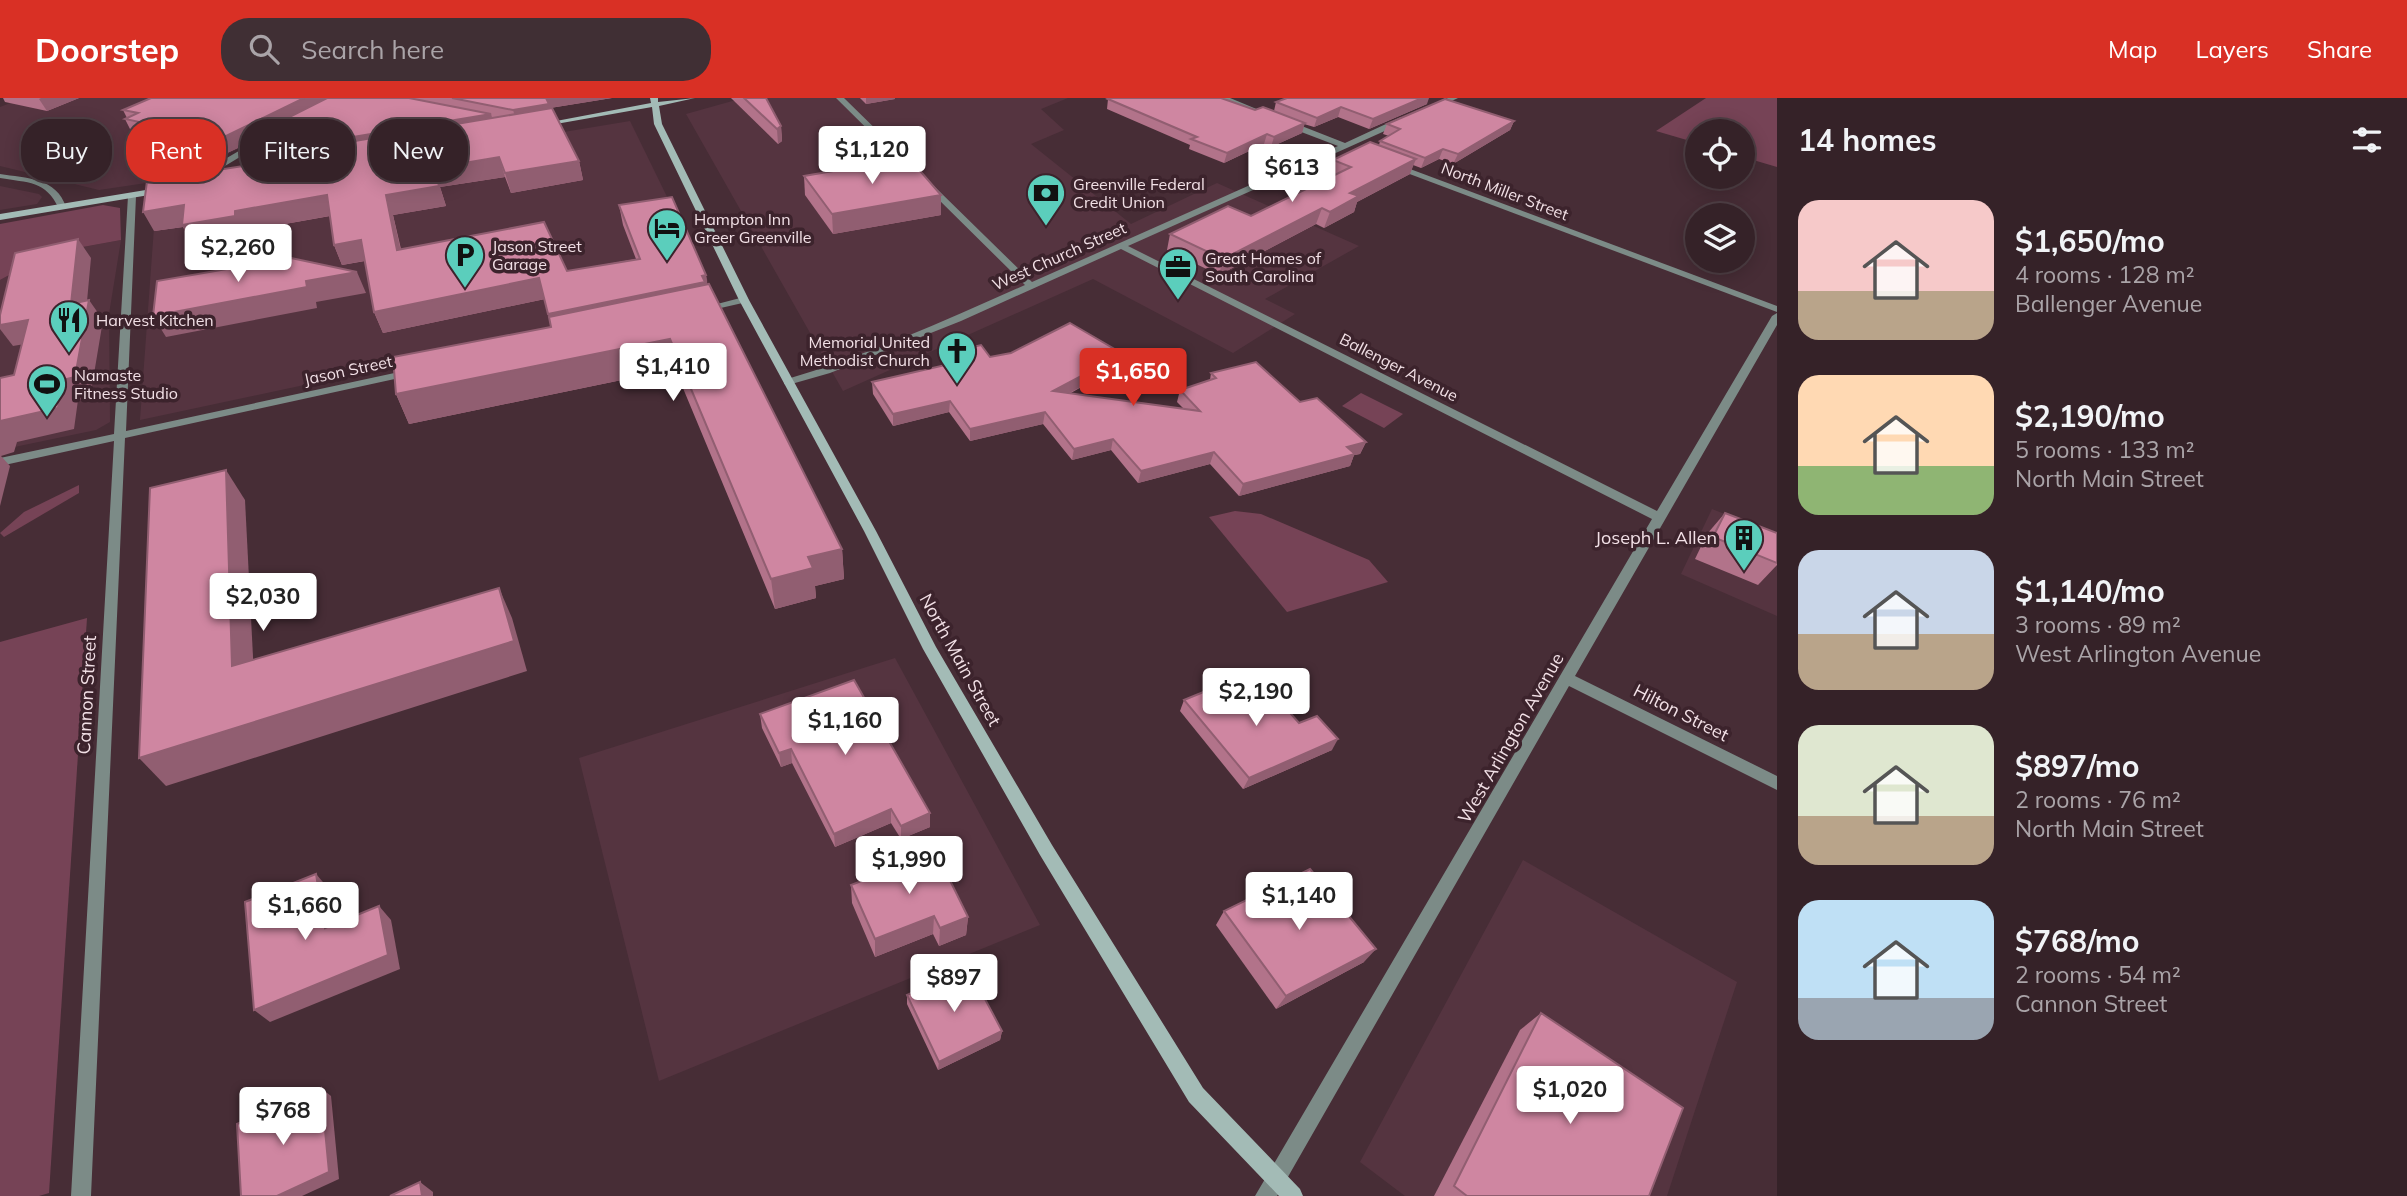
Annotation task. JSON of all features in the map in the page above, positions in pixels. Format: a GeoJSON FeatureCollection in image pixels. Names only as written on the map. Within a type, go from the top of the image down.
{"type":"FeatureCollection","features":[{"type":"Feature","properties":{"kind":"main road"},"geometry":{"type":"LineString","coordinates":[[524,128],[654,101],[691,98]]}},
{"type":"Feature","properties":{"kind":"main road","name":"North Main Street"},"geometry":{"type":"LineString","coordinates":[[654,101],[658,124],[744,300],[870,531],[930,649],[1046,850],[1196,1095],[1270,1187],[1293,1196]]}},
{"type":"Feature","properties":{"kind":"main road"},"geometry":{"type":"LineString","coordinates":[[205,183],[210,182]]}},
{"type":"Feature","properties":{"kind":"main road"},"geometry":{"type":"LineString","coordinates":[[0,218],[170,190]]}},
{"type":"Feature","properties":{"kind":"street"},"geometry":{"type":"LineString","coordinates":[[840,98],[1031,286]]}},
{"type":"Feature","properties":{"kind":"street"},"geometry":{"type":"LineString","coordinates":[[1223,98],[1354,149]]}},
{"type":"Feature","properties":{"kind":"street","name":"West Church Street"},"geometry":{"type":"LineString","coordinates":[[788,382],[847,363],[1031,286],[1342,145],[1454,98]]}},
{"type":"Feature","properties":{"kind":"street","name":"North Miller Street"},"geometry":{"type":"LineString","coordinates":[[1378,159],[1777,309]]}},
{"type":"Feature","properties":{"kind":"street"},"geometry":{"type":"LineString","coordinates":[[0,176],[54,189],[60,196],[62,207]]}},
{"type":"Feature","properties":{"kind":"street","name":"Cannon Street"},"geometry":{"type":"LineString","coordinates":[[81,1196],[132,196]]}},
{"type":"Feature","properties":{"kind":"street","name":"Ballenger Avenue"},"geometry":{"type":"LineString","coordinates":[[1122,246],[1660,518]]}},
{"type":"Feature","properties":{"kind":"street"},"geometry":{"type":"LineString","coordinates":[[689,312],[744,300]]}},
{"type":"Feature","properties":{"kind":"street","name":"West Arlington Avenue"},"geometry":{"type":"LineString","coordinates":[[1270,1187],[1777,316]]}},
{"type":"Feature","properties":{"kind":"street","name":"Jason Street"},"geometry":{"type":"LineString","coordinates":[[0,461],[430,369]]}},
{"type":"Feature","properties":{"kind":"street","name":"Hilton Street"},"geometry":{"type":"LineString","coordinates":[[1568,678],[1777,783]]}},
{"type":"Feature","properties":{"kind":"shaded area"},"geometry":{"type":"Polygon","coordinates":[[[23,98],[328,98],[325,104],[296,119],[240,119],[240,148],[226,155],[226,119],[126,119],[126,182],[153,182],[99,190],[66,182],[112,182],[112,119],[21,119],[21,171],[0,166],[0,107],[23,98]]]}},
{"type":"Feature","properties":{"kind":"shaded area"},"geometry":{"type":"Polygon","coordinates":[[[743,98],[1068,98],[1041,109],[1064,130],[1031,144],[1131,224],[1217,183],[1359,246],[1265,299],[1295,314],[1233,353],[1093,279],[843,391],[686,114],[743,98]]]}},
{"type":"Feature","properties":{"kind":"shaded area"},"geometry":{"type":"Polygon","coordinates":[[[1706,98],[1777,98],[1777,167],[1755,161],[1755,119],[1685,119],[1685,139],[1656,131],[1706,98]]]}},
{"type":"Feature","properties":{"kind":"shaded area"},"geometry":{"type":"Polygon","coordinates":[[[630,121],[716,297],[140,420],[156,200],[264,182],[355,182],[355,167],[369,164],[369,182],[468,182],[468,148],[630,121]]]}},
{"type":"Feature","properties":{"kind":"shaded area"},"geometry":{"type":"Polygon","coordinates":[[[0,186],[39,194],[42,197],[37,204],[0,210],[0,186]]]}},
{"type":"Feature","properties":{"kind":"shaded area"},"geometry":{"type":"Polygon","coordinates":[[[103,205],[120,208],[121,240],[50,253],[0,280],[0,224],[103,205]]]}},
{"type":"Feature","properties":{"kind":"shaded area"},"geometry":{"type":"Polygon","coordinates":[[[121,240],[109,314],[110,422],[96,430],[0,450],[0,280],[50,253],[121,240]]]}},
{"type":"Feature","properties":{"kind":"shaded area"},"geometry":{"type":"Polygon","coordinates":[[[1361,393],[1403,414],[1384,428],[1342,406],[1361,393]]]}},
{"type":"Feature","properties":{"kind":"shaded area"},"geometry":{"type":"Polygon","coordinates":[[[79,485],[79,493],[4,537],[0,533],[24,512],[79,485]]]}},
{"type":"Feature","properties":{"kind":"shaded area"},"geometry":{"type":"Polygon","coordinates":[[[1712,509],[1777,535],[1777,616],[1681,574],[1712,509]]]}},
{"type":"Feature","properties":{"kind":"shaded area"},"geometry":{"type":"Polygon","coordinates":[[[1235,511],[1261,514],[1369,560],[1388,582],[1287,612],[1209,517],[1235,511]]]}},
{"type":"Feature","properties":{"kind":"shaded area"},"geometry":{"type":"Polygon","coordinates":[[[87,618],[49,1193],[39,1196],[0,1196],[0,642],[87,618]]]}},
{"type":"Feature","properties":{"kind":"shaded area"},"geometry":{"type":"Polygon","coordinates":[[[895,658],[1040,925],[659,1081],[579,758],[895,658]]]}},
{"type":"Feature","properties":{"kind":"shaded area"},"geometry":{"type":"Polygon","coordinates":[[[1523,860],[1737,982],[1667,1196],[1405,1196],[1360,1162],[1523,860]]]}},
{"type":"Feature","properties":{"kind":"building"},"geometry":{"type":"Polygon","coordinates":[[[151,98],[304,98],[261,119],[240,119],[240,129],[226,136],[226,119],[126,119],[125,119],[138,113],[123,110],[151,98]]]}},
{"type":"Feature","properties":{"kind":"building"},"geometry":{"type":"Polygon","coordinates":[[[327,98],[409,98],[491,114],[461,119],[369,119],[369,134],[355,137],[355,119],[285,119],[327,98]]]}},
{"type":"Feature","properties":{"kind":"building"},"geometry":{"type":"Polygon","coordinates":[[[452,98],[546,98],[549,104],[513,110],[452,98]]]}},
{"type":"Feature","properties":{"kind":"building"},"geometry":{"type":"Polygon","coordinates":[[[744,98],[766,98],[781,126],[777,129],[744,98]]]}},
{"type":"Feature","properties":{"kind":"building"},"geometry":{"type":"Polygon","coordinates":[[[1221,98],[1255,110],[1263,107],[1305,123],[1274,137],[1267,134],[1227,153],[1191,139],[1197,137],[1108,99],[1221,98]]]}},
{"type":"Feature","properties":{"kind":"building"},"geometry":{"type":"Polygon","coordinates":[[[1287,98],[1422,98],[1373,119],[1341,107],[1317,118],[1276,102],[1287,98]]]}},
{"type":"Feature","properties":{"kind":"building"},"geometry":{"type":"Polygon","coordinates":[[[1445,99],[1514,121],[1458,154],[1443,149],[1425,158],[1380,141],[1400,129],[1387,124],[1445,99]]]}},
{"type":"Feature","properties":{"kind":"building"},"geometry":{"type":"Polygon","coordinates":[[[552,108],[579,161],[505,173],[499,157],[468,162],[468,122],[552,108]]]}},
{"type":"Feature","properties":{"kind":"building"},"geometry":{"type":"Polygon","coordinates":[[[369,139],[369,182],[438,182],[439,186],[386,195],[397,250],[544,222],[567,271],[640,259],[619,205],[672,197],[706,275],[702,276],[705,282],[548,314],[539,278],[374,312],[361,240],[334,245],[327,195],[235,211],[235,216],[182,225],[184,205],[143,212],[147,182],[226,182],[226,169],[240,166],[240,182],[355,182],[355,141],[369,139]]]}},
{"type":"Feature","properties":{"kind":"building"},"geometry":{"type":"Polygon","coordinates":[[[1370,142],[1416,159],[1350,193],[1359,196],[1330,212],[1322,208],[1223,259],[1170,234],[1228,206],[1251,216],[1351,167],[1333,160],[1370,142]]]}},
{"type":"Feature","properties":{"kind":"building"},"geometry":{"type":"Polygon","coordinates":[[[909,158],[941,195],[832,214],[804,176],[909,158]]]}},
{"type":"Feature","properties":{"kind":"building"},"geometry":{"type":"Polygon","coordinates":[[[78,239],[71,304],[89,300],[75,377],[62,380],[58,408],[0,421],[0,378],[14,375],[28,320],[0,325],[15,253],[78,239]]]}},
{"type":"Feature","properties":{"kind":"building"},"geometry":{"type":"Polygon","coordinates":[[[291,258],[357,272],[306,281],[307,287],[153,316],[157,281],[291,258]]]}},
{"type":"Feature","properties":{"kind":"building"},"geometry":{"type":"Polygon","coordinates":[[[709,284],[842,549],[808,557],[813,568],[771,579],[670,339],[396,394],[393,357],[551,327],[549,317],[709,284]]]}},
{"type":"Feature","properties":{"kind":"building"},"geometry":{"type":"Polygon","coordinates":[[[1070,323],[1123,354],[1053,391],[1200,411],[1180,390],[1216,378],[1211,373],[1256,362],[1300,402],[1317,398],[1366,442],[1347,447],[1355,454],[1243,484],[1214,452],[1141,471],[1113,439],[1074,449],[1045,412],[970,429],[950,401],[893,414],[872,382],[950,364],[942,354],[981,345],[990,357],[1011,353],[1070,323]]]}},
{"type":"Feature","properties":{"kind":"building"},"geometry":{"type":"Polygon","coordinates":[[[226,470],[232,666],[499,588],[514,641],[139,758],[150,488],[226,470]]]}},
{"type":"Feature","properties":{"kind":"building"},"geometry":{"type":"Polygon","coordinates":[[[1725,513],[1777,533],[1777,563],[1713,537],[1725,513]]]}},
{"type":"Feature","properties":{"kind":"building"},"geometry":{"type":"Polygon","coordinates":[[[1240,677],[1271,712],[1284,706],[1299,723],[1317,716],[1338,739],[1249,778],[1184,700],[1240,677]]]}},
{"type":"Feature","properties":{"kind":"building"},"geometry":{"type":"Polygon","coordinates":[[[854,680],[930,813],[901,826],[891,809],[834,834],[791,749],[779,753],[760,714],[854,680]]]}},
{"type":"Feature","properties":{"kind":"building"},"geometry":{"type":"Polygon","coordinates":[[[934,848],[968,917],[940,928],[934,916],[875,939],[851,885],[910,862],[907,858],[934,848]]]}},
{"type":"Feature","properties":{"kind":"building"},"geometry":{"type":"Polygon","coordinates":[[[1310,869],[1376,949],[1286,996],[1224,911],[1310,869]]]}},
{"type":"Feature","properties":{"kind":"building"},"geometry":{"type":"Polygon","coordinates":[[[316,874],[325,928],[379,906],[388,955],[254,1010],[245,902],[316,874]]]}},
{"type":"Feature","properties":{"kind":"building"},"geometry":{"type":"Polygon","coordinates":[[[968,967],[1002,1031],[939,1062],[907,995],[968,967]]]}},
{"type":"Feature","properties":{"kind":"building"},"geometry":{"type":"Polygon","coordinates":[[[1541,1013],[1683,1108],[1649,1196],[1467,1196],[1454,1186],[1541,1013]]]}},
{"type":"Feature","properties":{"kind":"building"},"geometry":{"type":"Polygon","coordinates":[[[321,1088],[329,1172],[277,1196],[241,1196],[237,1124],[321,1088]]]}},
{"type":"Feature","properties":{"kind":"building"},"geometry":{"type":"Polygon","coordinates":[[[420,1182],[422,1196],[390,1196],[420,1182]]]}},
{"type":"Feature","properties":{"kind":"place","name":"Greenville Federal Credit Union"},"geometry":{"type":"Point","coordinates":[1046,227]}},
{"type":"Feature","properties":{"kind":"place","name":"Hampton Inn Greer Greenville"},"geometry":{"type":"Point","coordinates":[667,262]}},
{"type":"Feature","properties":{"kind":"place","name":"Jason Street Garage"},"geometry":{"type":"Point","coordinates":[465,289]}},
{"type":"Feature","properties":{"kind":"place","name":"Great Homes of South Carolina"},"geometry":{"type":"Point","coordinates":[1178,301]}},
{"type":"Feature","properties":{"kind":"place","name":"Harvest Kitchen"},"geometry":{"type":"Point","coordinates":[69,354]}},
{"type":"Feature","properties":{"kind":"place","name":"Memorial United Methodist Church"},"geometry":{"type":"Point","coordinates":[957,385]}},
{"type":"Feature","properties":{"kind":"place","name":"Namaste Fitness Studio"},"geometry":{"type":"Point","coordinates":[47,418]}},
{"type":"Feature","properties":{"kind":"place","name":"Joseph L. Allen"},"geometry":{"type":"Point","coordinates":[1744,572]}}]}
